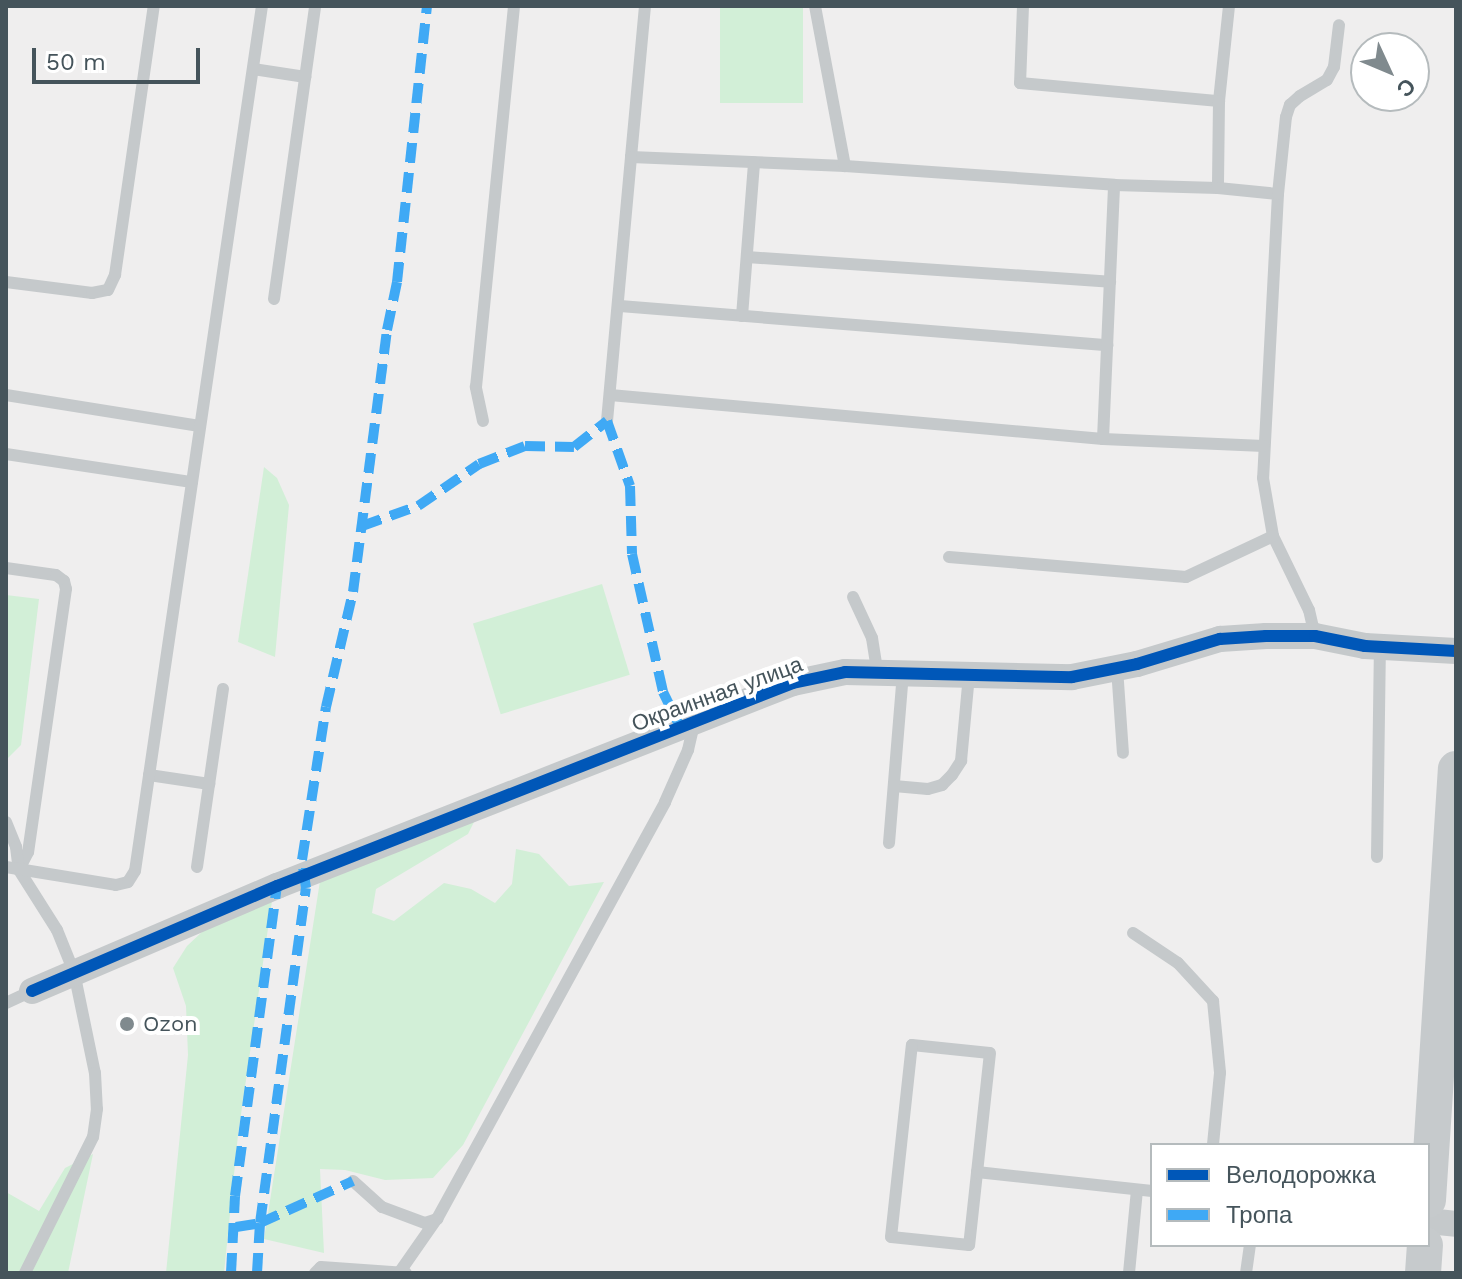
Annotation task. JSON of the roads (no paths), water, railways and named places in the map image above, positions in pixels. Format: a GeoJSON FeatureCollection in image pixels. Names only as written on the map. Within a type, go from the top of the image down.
{"type":"FeatureCollection","features":[{"type":"Feature","properties":{"kind":"main road"},"geometry":{"type":"LineString","coordinates":[[1430,1169],[1456,769]]}},
{"type":"Feature","properties":{"kind":"main road"},"geometry":{"type":"LineString","coordinates":[[1423,1273],[1425,1247]]}},
{"type":"Feature","properties":{"kind":"street","name":"Окраинная улица"},"geometry":{"type":"LineString","coordinates":[[32,991],[277,886],[793,683],[845,672],[890,671],[1072,677],[1117,668],[1220,639],[1315,636],[1380,647],[1456,651]]}},
{"type":"Feature","properties":{"kind":"street"},"geometry":{"type":"LineString","coordinates":[[1430,1221],[1456,1224]]}},
{"type":"Feature","properties":{"kind":"lane"},"geometry":{"type":"LineString","coordinates":[[6,282],[92,293],[108,290],[115,275],[154,6]]}},
{"type":"Feature","properties":{"kind":"lane"},"geometry":{"type":"LineString","coordinates":[[12,868],[116,885],[128,882],[135,871],[262,6]]}},
{"type":"Feature","properties":{"kind":"lane"},"geometry":{"type":"LineString","coordinates":[[274,299],[315,6]]}},
{"type":"Feature","properties":{"kind":"lane"},"geometry":{"type":"LineString","coordinates":[[483,421],[476,387],[514,6]]}},
{"type":"Feature","properties":{"kind":"lane"},"geometry":{"type":"LineString","coordinates":[[607,421],[620,306],[645,6]]}},
{"type":"Feature","properties":{"kind":"lane"},"geometry":{"type":"LineString","coordinates":[[815,6],[845,166]]}},
{"type":"Feature","properties":{"kind":"lane"},"geometry":{"type":"LineString","coordinates":[[1023,6],[1020,83],[1219,101]]}},
{"type":"Feature","properties":{"kind":"lane"},"geometry":{"type":"LineString","coordinates":[[1218,188],[1219,101],[1229,6]]}},
{"type":"Feature","properties":{"kind":"lane"},"geometry":{"type":"LineString","coordinates":[[1315,636],[1309,610],[1273,536],[1263,478],[1264,446],[1278,194],[1286,117],[1290,105],[1327,80],[1334,67],[1339,25]]}},
{"type":"Feature","properties":{"kind":"lane"},"geometry":{"type":"LineString","coordinates":[[253,69],[305,77]]}},
{"type":"Feature","properties":{"kind":"lane"},"geometry":{"type":"LineString","coordinates":[[631,157],[845,166],[1278,194]]}},
{"type":"Feature","properties":{"kind":"lane"},"geometry":{"type":"LineString","coordinates":[[742,316],[754,162]]}},
{"type":"Feature","properties":{"kind":"lane"},"geometry":{"type":"LineString","coordinates":[[1103,439],[1114,185]]}},
{"type":"Feature","properties":{"kind":"lane"},"geometry":{"type":"LineString","coordinates":[[747,257],[1110,282]]}},
{"type":"Feature","properties":{"kind":"lane"},"geometry":{"type":"LineString","coordinates":[[620,306],[1107,345]]}},
{"type":"Feature","properties":{"kind":"lane"},"geometry":{"type":"LineString","coordinates":[[6,395],[200,426]]}},
{"type":"Feature","properties":{"kind":"lane"},"geometry":{"type":"LineString","coordinates":[[610,395],[1103,439],[1264,446]]}},
{"type":"Feature","properties":{"kind":"lane"},"geometry":{"type":"LineString","coordinates":[[6,454],[192,482]]}},
{"type":"Feature","properties":{"kind":"lane"},"geometry":{"type":"LineString","coordinates":[[949,557],[1186,577],[1273,536]]}},
{"type":"Feature","properties":{"kind":"lane"},"geometry":{"type":"LineString","coordinates":[[6,568],[56,575],[64,581],[66,589],[28,852],[12,868]]}},
{"type":"Feature","properties":{"kind":"lane"},"geometry":{"type":"LineString","coordinates":[[853,597],[890,671],[894,786],[889,843]]}},
{"type":"Feature","properties":{"kind":"lane"},"geometry":{"type":"LineString","coordinates":[[1377,857],[1380,647]]}},
{"type":"Feature","properties":{"kind":"lane"},"geometry":{"type":"LineString","coordinates":[[1117,668],[1123,753]]}},
{"type":"Feature","properties":{"kind":"lane"},"geometry":{"type":"LineString","coordinates":[[894,786],[928,789],[942,785],[952,775],[961,761],[969,675]]}},
{"type":"Feature","properties":{"kind":"lane"},"geometry":{"type":"LineString","coordinates":[[197,867],[223,689]]}},
{"type":"Feature","properties":{"kind":"lane"},"geometry":{"type":"LineString","coordinates":[[315,1273],[321,1267],[401,1272],[437,1219],[665,802],[688,750],[695,721]]}},
{"type":"Feature","properties":{"kind":"lane"},"geometry":{"type":"LineString","coordinates":[[149,775],[209,784]]}},
{"type":"Feature","properties":{"kind":"lane"},"geometry":{"type":"LineString","coordinates":[[1364,792],[1379,792]]}},
{"type":"Feature","properties":{"kind":"lane"},"geometry":{"type":"LineString","coordinates":[[6,822],[16,847],[12,868],[57,930],[74,972],[95,1073],[97,1109],[93,1137],[25,1273]]}},
{"type":"Feature","properties":{"kind":"lane"},"geometry":{"type":"LineString","coordinates":[[1133,933],[1178,963],[1213,1001],[1220,1073],[1213,1143]]}},
{"type":"Feature","properties":{"kind":"lane"},"geometry":{"type":"LineString","coordinates":[[6,1003],[32,991]]}},
{"type":"Feature","properties":{"kind":"lane"},"geometry":{"type":"LineString","coordinates":[[912,1045],[990,1053],[977,1172],[969,1245],[891,1237],[912,1045]]}},
{"type":"Feature","properties":{"kind":"lane"},"geometry":{"type":"LineString","coordinates":[[977,1172],[1150,1191]]}},
{"type":"Feature","properties":{"kind":"lane"},"geometry":{"type":"LineString","coordinates":[[353,1181],[382,1207],[425,1223],[437,1219]]}},
{"type":"Feature","properties":{"kind":"lane"},"geometry":{"type":"LineString","coordinates":[[1129,1273],[1137,1190]]}},
{"type":"Feature","properties":{"kind":"lane"},"geometry":{"type":"LineString","coordinates":[[1246,1273],[1250,1247]]}},
{"type":"Feature","properties":{"kind":"place","name":"Ozon"},"geometry":{"type":"Point","coordinates":[127,1024]}}]}
